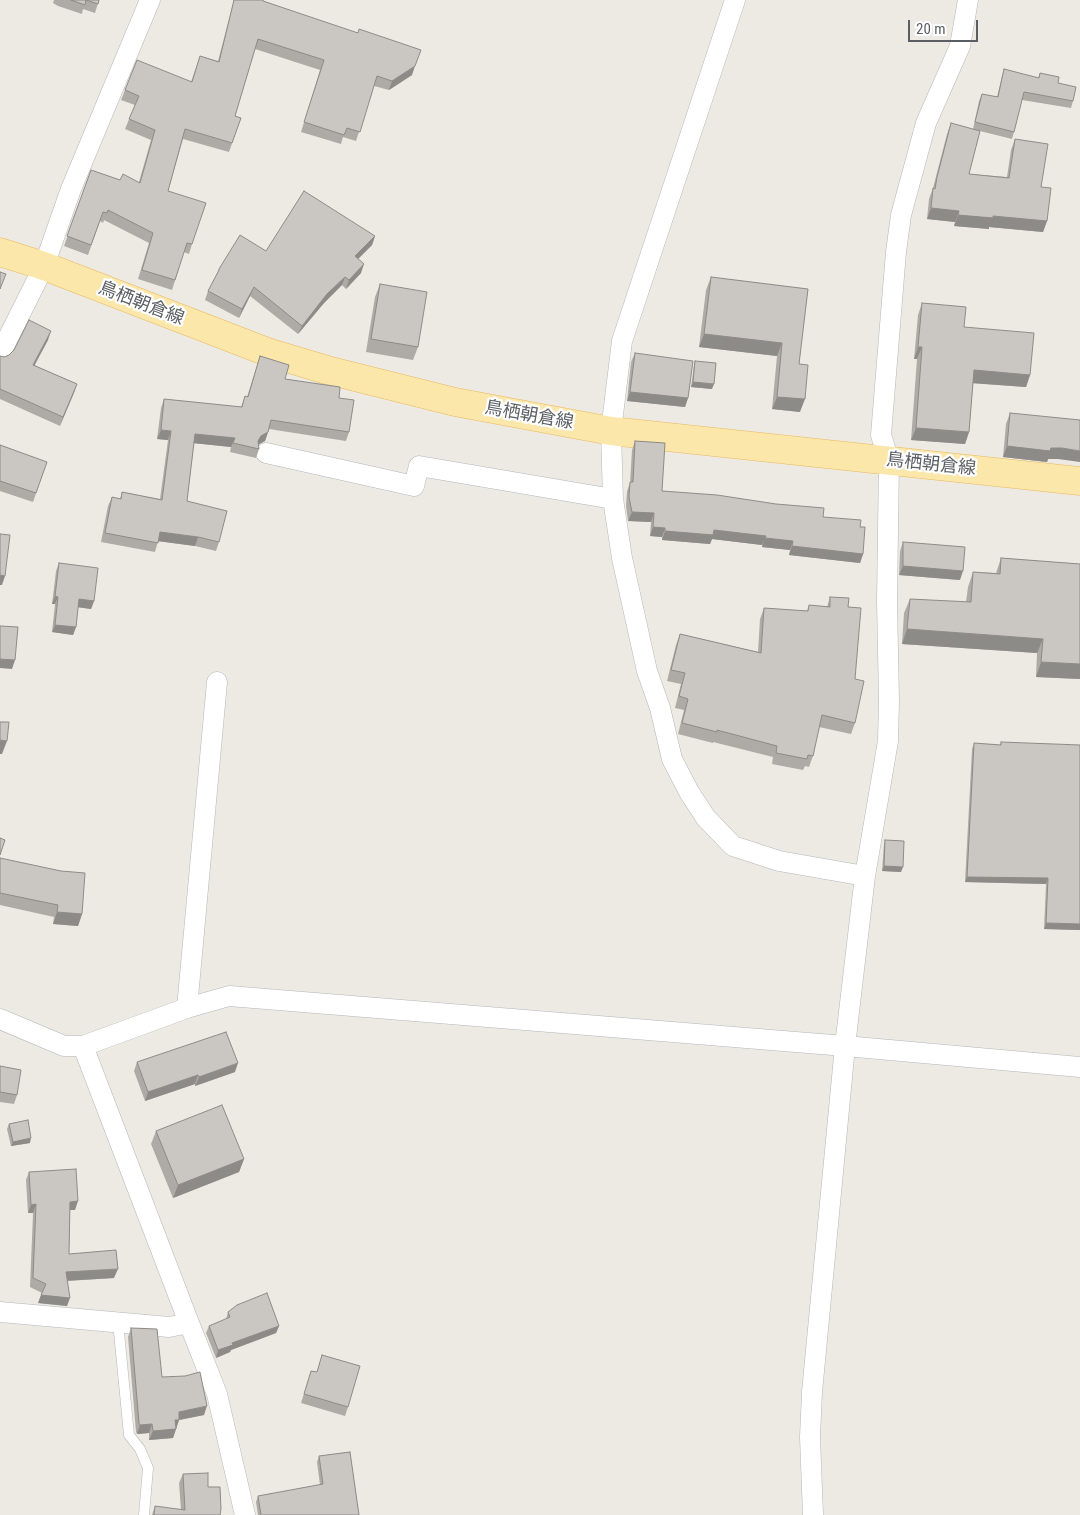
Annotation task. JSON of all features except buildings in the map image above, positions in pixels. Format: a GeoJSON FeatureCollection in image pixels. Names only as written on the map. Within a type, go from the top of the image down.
{"type":"FeatureCollection","features":[{"type":"Feature","properties":{"kind":"main road","name":"鳥栖朝倉線"},"geometry":{"type":"LineString","coordinates":[[0,252],[44,266],[270,352],[327,370],[455,402],[611,431],[1080,480]]}},
{"type":"Feature","properties":{"kind":"street"},"geometry":{"type":"LineString","coordinates":[[0,354],[44,266],[71,189],[150,0]]}},
{"type":"Feature","properties":{"kind":"street"},"geometry":{"type":"LineString","coordinates":[[735,0],[622,341],[616,376],[611,431],[613,499],[622,558],[647,671],[660,708],[672,759],[689,792],[706,818],[733,846],[779,861],[865,876]]}},
{"type":"Feature","properties":{"kind":"street"},"geometry":{"type":"LineString","coordinates":[[814,1515],[810,1437],[812,1392],[845,1046],[865,876],[888,741],[887,600],[889,461],[881,435],[896,252],[901,215],[926,123],[960,46],[968,0]]}},
{"type":"Feature","properties":{"kind":"street"},"geometry":{"type":"LineString","coordinates":[[266,453],[414,486],[419,466],[613,499]]}},
{"type":"Feature","properties":{"kind":"street"},"geometry":{"type":"LineString","coordinates":[[187,1008],[217,682]]}},
{"type":"Feature","properties":{"kind":"street"},"geometry":{"type":"LineString","coordinates":[[0,1019],[64,1046],[83,1046],[187,1008],[229,996],[1080,1067]]}},
{"type":"Feature","properties":{"kind":"street"},"geometry":{"type":"LineString","coordinates":[[83,1046],[217,1394],[246,1515]]}},
{"type":"Feature","properties":{"kind":"street"},"geometry":{"type":"LineString","coordinates":[[0,1312],[169,1328],[189,1323]]}},
{"type":"Feature","properties":{"kind":"lane"},"geometry":{"type":"LineString","coordinates":[[118,1322],[129,1435],[140,1449],[148,1468],[144,1515]]}}]}
